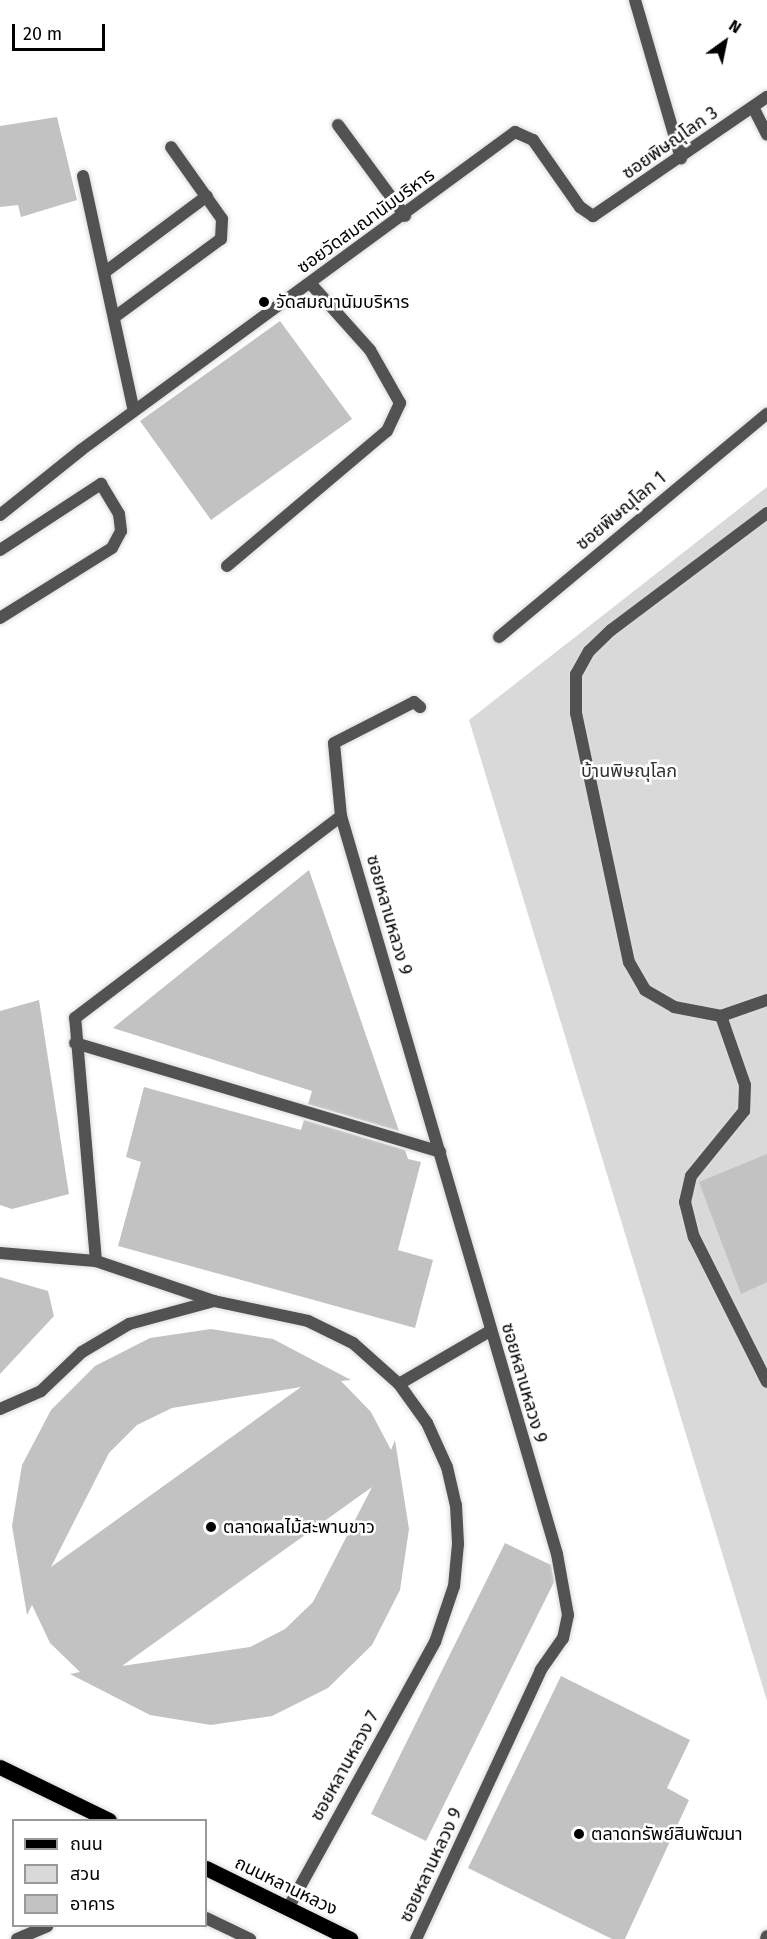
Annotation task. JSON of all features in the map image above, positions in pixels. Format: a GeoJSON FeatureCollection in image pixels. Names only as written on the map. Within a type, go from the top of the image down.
{"type":"FeatureCollection","features":[{"type":"Feature","properties":{"kind":"main road"},"geometry":{"type":"LineString","coordinates":[[0,1767],[105,1819]]}},
{"type":"Feature","properties":{"kind":"main road","name":"ถนนหลานหลวง"},"geometry":{"type":"LineString","coordinates":[[207,1868],[347,1938]]}},
{"type":"Feature","properties":{"kind":"street"},"geometry":{"type":"LineString","coordinates":[[635,0],[681,158]]}},
{"type":"Feature","properties":{"kind":"street","name":"ซอยพิษณุโลก 3"},"geometry":{"type":"LineString","coordinates":[[593,216],[681,158],[767,97]]}},
{"type":"Feature","properties":{"kind":"street"},"geometry":{"type":"LineString","coordinates":[[753,107],[767,135]]}},
{"type":"Feature","properties":{"kind":"street"},"geometry":{"type":"LineString","coordinates":[[338,125],[405,216]]}},
{"type":"Feature","properties":{"kind":"street","name":"ซอยวัดสมณานัมบริหาร"},"geometry":{"type":"LineString","coordinates":[[0,515],[134,411],[405,216],[514,132],[533,140],[580,207],[593,216]]}},
{"type":"Feature","properties":{"kind":"street"},"geometry":{"type":"LineString","coordinates":[[116,315],[220,239],[222,219],[171,147]]}},
{"type":"Feature","properties":{"kind":"street"},"geometry":{"type":"LineString","coordinates":[[83,176],[116,315],[134,411]]}},
{"type":"Feature","properties":{"kind":"street"},"geometry":{"type":"LineString","coordinates":[[105,272],[207,196]]}},
{"type":"Feature","properties":{"kind":"street"},"geometry":{"type":"LineString","coordinates":[[227,566],[387,431],[400,403],[370,350],[311,284]]}},
{"type":"Feature","properties":{"kind":"street","name":"ซอยพิษณุโลก 1"},"geometry":{"type":"LineString","coordinates":[[498,636],[767,414]]}},
{"type":"Feature","properties":{"kind":"street"},"geometry":{"type":"LineString","coordinates":[[0,550],[101,484],[119,514],[121,531],[112,548],[0,618]]}},
{"type":"Feature","properties":{"kind":"street"},"geometry":{"type":"LineString","coordinates":[[767,513],[611,630],[589,651],[576,674],[576,713],[629,962],[645,990],[674,1007],[722,1016],[767,1000]]}},
{"type":"Feature","properties":{"kind":"street","name":"ซอยหลานหลวง 9"},"geometry":{"type":"LineString","coordinates":[[416,1939],[541,1670],[563,1638],[568,1615],[557,1554],[341,816],[332,757],[334,742],[414,702],[420,707]]}},
{"type":"Feature","properties":{"kind":"street"},"geometry":{"type":"LineString","coordinates":[[96,1261],[75,1043],[75,1018],[341,816]]}},
{"type":"Feature","properties":{"kind":"street"},"geometry":{"type":"LineString","coordinates":[[722,1016],[745,1085],[744,1111],[691,1176],[685,1202],[694,1237],[767,1382]]}},
{"type":"Feature","properties":{"kind":"street"},"geometry":{"type":"LineString","coordinates":[[75,1043],[440,1152]]}},
{"type":"Feature","properties":{"kind":"street","name":"ซอยหลานหลวง 7"},"geometry":{"type":"LineString","coordinates":[[0,1253],[96,1261],[214,1301],[308,1321],[352,1343],[399,1384],[427,1423],[447,1467],[456,1505],[458,1544],[454,1586],[435,1642],[288,1908]]}},
{"type":"Feature","properties":{"kind":"street"},"geometry":{"type":"LineString","coordinates":[[0,1408],[41,1391],[82,1352],[129,1324],[214,1301]]}},
{"type":"Feature","properties":{"kind":"street"},"geometry":{"type":"LineString","coordinates":[[399,1384],[490,1331]]}},
{"type":"Feature","properties":{"kind":"street"},"geometry":{"type":"LineString","coordinates":[[207,1918],[250,1939]]}},
{"type":"Feature","properties":{"kind":"street"},"geometry":{"type":"LineString","coordinates":[[17,1939],[45,1927]]}},
{"type":"Feature","properties":{"kind":"green space","name":"บ้านพิษณุโลก"},"geometry":{"type":"Polygon","coordinates":[[[767,487],[767,1701],[469,720],[767,487]]]}},
{"type":"Feature","properties":{"kind":"building"},"geometry":{"type":"Polygon","coordinates":[[[57,117],[77,200],[21,217],[18,205],[0,207],[0,126],[57,117]]]}},
{"type":"Feature","properties":{"kind":"building"},"geometry":{"type":"Polygon","coordinates":[[[280,321],[352,419],[211,520],[140,421],[280,321]]]}},
{"type":"Feature","properties":{"kind":"building"},"geometry":{"type":"Polygon","coordinates":[[[309,870],[399,1131],[308,1104],[312,1091],[113,1028],[309,870]]]}},
{"type":"Feature","properties":{"kind":"building"},"geometry":{"type":"Polygon","coordinates":[[[39,1000],[69,1194],[12,1209],[0,1205],[0,1011],[39,1000]]]}},
{"type":"Feature","properties":{"kind":"building"},"geometry":{"type":"Polygon","coordinates":[[[144,1087],[301,1130],[304,1120],[405,1150],[408,1159],[421,1162],[398,1250],[433,1260],[415,1328],[118,1246],[141,1162],[126,1157],[144,1087]]]}},
{"type":"Feature","properties":{"kind":"building"},"geometry":{"type":"Polygon","coordinates":[[[767,1154],[767,1282],[741,1294],[699,1182],[767,1154]]]}},
{"type":"Feature","properties":{"kind":"building"},"geometry":{"type":"Polygon","coordinates":[[[0,1277],[48,1291],[54,1316],[0,1374],[0,1277]]]}},
{"type":"Feature","properties":{"kind":"building","name":"ตลาดผลไม้สะพานขาว"},"geometry":{"type":"Polygon","coordinates":[[[211,1329],[273,1339],[351,1380],[341,1381],[371,1412],[391,1450],[395,1440],[409,1529],[400,1590],[372,1645],[328,1688],[272,1716],[211,1725],[150,1715],[70,1674],[80,1672],[50,1643],[32,1605],[27,1615],[12,1526],[22,1465],[51,1410],[95,1366],[150,1338],[211,1329]],[[301,1387],[172,1408],[137,1425],[109,1453],[51,1567],[301,1387]],[[372,1487],[122,1666],[250,1647],[285,1629],[313,1602],[372,1487]]]}},
{"type":"Feature","properties":{"kind":"building"},"geometry":{"type":"Polygon","coordinates":[[[505,1543],[551,1565],[554,1582],[426,1841],[371,1814],[505,1543]]]}},
{"type":"Feature","properties":{"kind":"building","name":"ตลาดทรัพย์สินพัฒนา"},"geometry":{"type":"Polygon","coordinates":[[[561,1676],[690,1740],[667,1788],[689,1800],[625,1939],[612,1939],[468,1868],[561,1676]]]}},
{"type":"Feature","properties":{"kind":"place","name":"วัดสมณานัมบริหาร"},"geometry":{"type":"Point","coordinates":[264,302]}},
{"type":"Feature","properties":{"kind":"place","name":"ตลาดผลไม้สะพานขาว"},"geometry":{"type":"Point","coordinates":[211,1527]}},
{"type":"Feature","properties":{"kind":"place","name":"ตลาดทรัพย์สินพัฒนา"},"geometry":{"type":"Point","coordinates":[579,1834]}}]}
